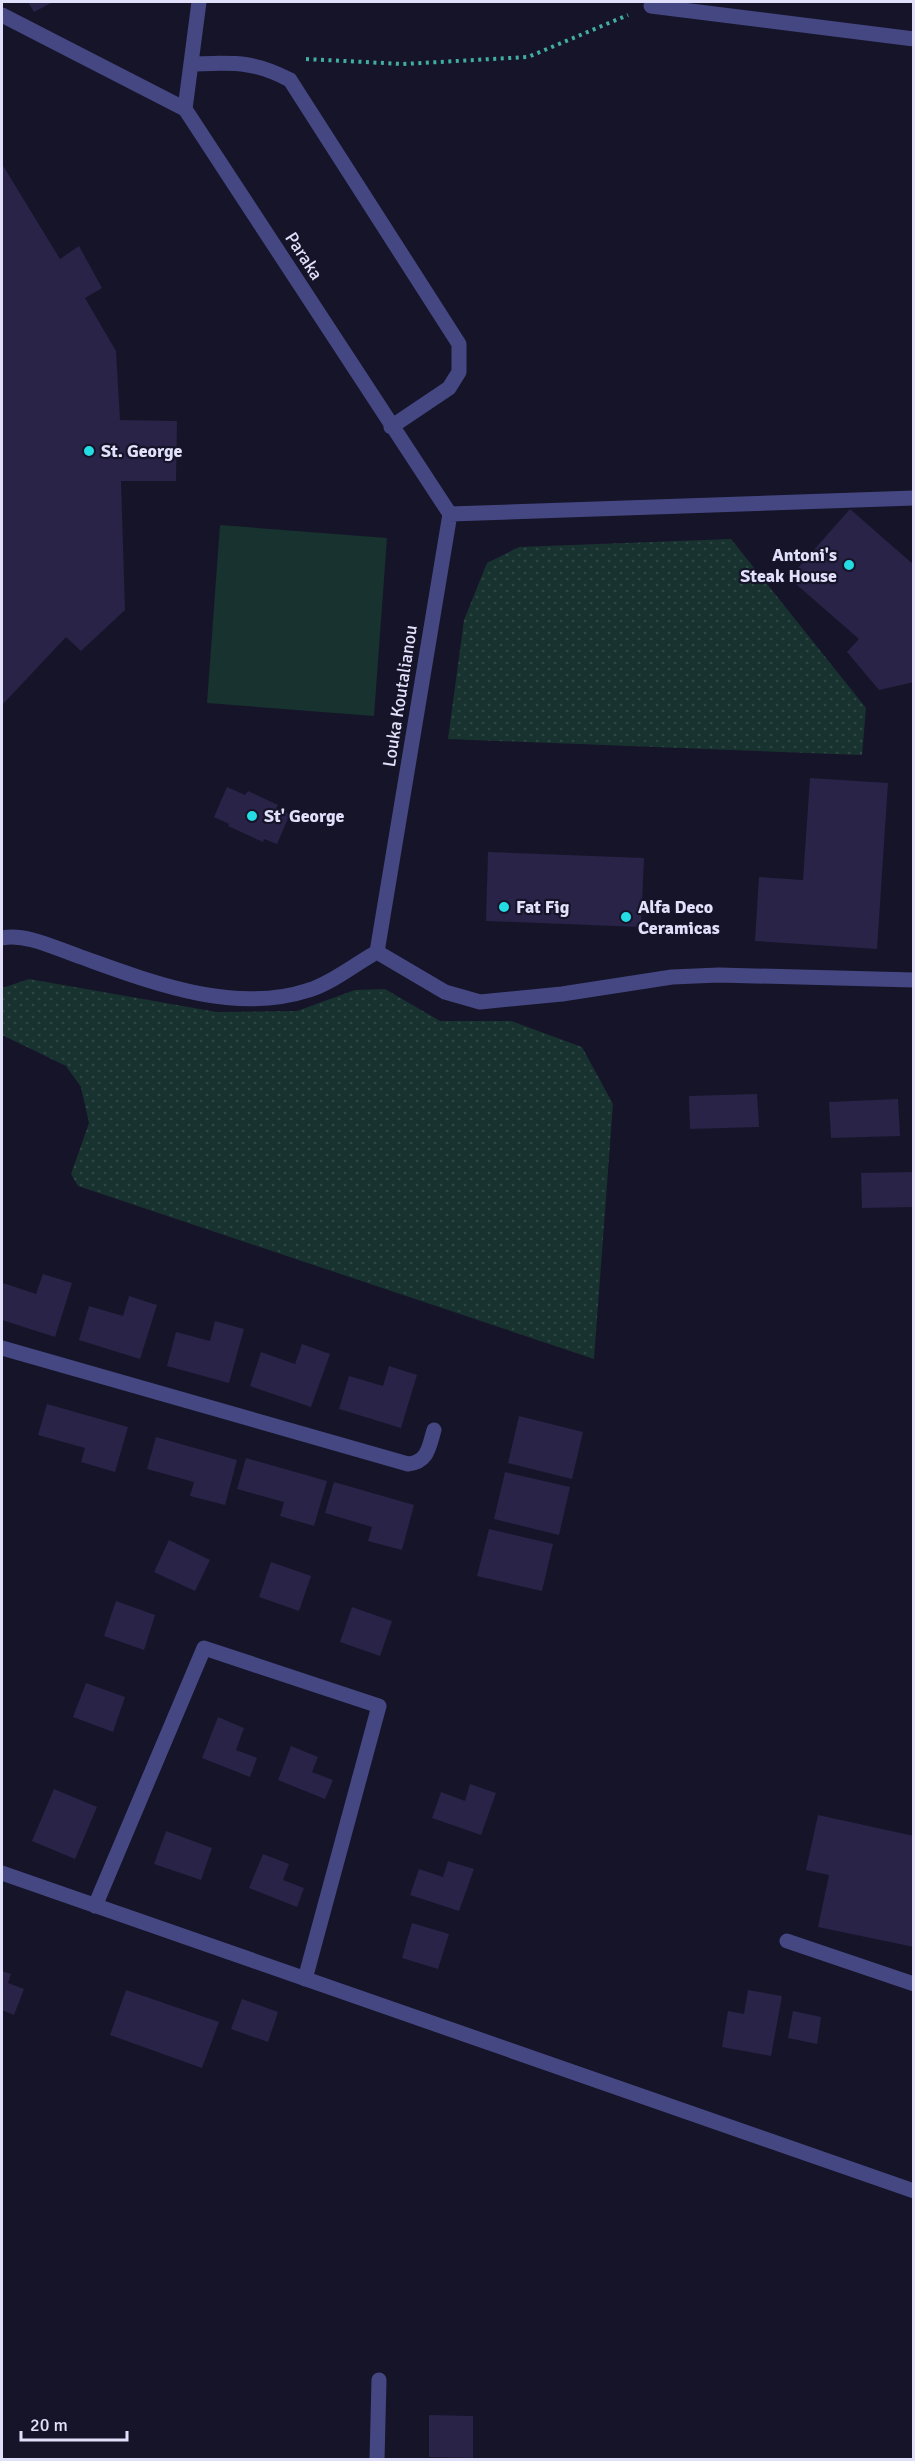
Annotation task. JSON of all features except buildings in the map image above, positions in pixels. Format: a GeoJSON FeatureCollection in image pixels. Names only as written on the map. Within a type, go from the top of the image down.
{"type":"FeatureCollection","features":[{"type":"Feature","properties":{"kind":"street"},"geometry":{"type":"LineString","coordinates":[[2,15],[185,109],[199,2]]}},
{"type":"Feature","properties":{"kind":"street"},"geometry":{"type":"LineString","coordinates":[[651,6],[914,39]]}},
{"type":"Feature","properties":{"kind":"street"},"geometry":{"type":"LineString","coordinates":[[191,63],[245,62],[269,69],[290,80],[459,344],[459,372],[449,388],[391,426]]}},
{"type":"Feature","properties":{"kind":"street","name":"Paraka"},"geometry":{"type":"LineString","coordinates":[[185,109],[450,514]]}},
{"type":"Feature","properties":{"kind":"street"},"geometry":{"type":"LineString","coordinates":[[450,514],[914,498]]}},
{"type":"Feature","properties":{"kind":"street","name":"Louka Koutalianou"},"geometry":{"type":"LineString","coordinates":[[377,952],[450,514]]}},
{"type":"Feature","properties":{"kind":"street"},"geometry":{"type":"LineString","coordinates":[[2,938],[10,936],[32,940],[156,983],[194,992],[257,1000],[309,990],[377,952],[444,992],[480,1002],[562,994],[672,977],[719,975],[914,980]]}},
{"type":"Feature","properties":{"kind":"street"},"geometry":{"type":"LineString","coordinates":[[2,1348],[408,1464],[419,1463],[428,1454],[434,1431]]}},
{"type":"Feature","properties":{"kind":"street"},"geometry":{"type":"LineString","coordinates":[[96,1906],[204,1648],[379,1706],[305,1979]]}},
{"type":"Feature","properties":{"kind":"street"},"geometry":{"type":"LineString","coordinates":[[2,1873],[914,2192]]}},
{"type":"Feature","properties":{"kind":"street"},"geometry":{"type":"LineString","coordinates":[[788,1941],[914,1984]]}},
{"type":"Feature","properties":{"kind":"street"},"geometry":{"type":"LineString","coordinates":[[377,2460],[379,2380]]}},
{"type":"Feature","properties":{"kind":"path"},"geometry":{"type":"LineString","coordinates":[[304,58],[403,64],[528,57],[651,6]]}},
{"type":"Feature","properties":{"kind":"green space"},"geometry":{"type":"Polygon","coordinates":[[[220,525],[387,538],[374,716],[207,703],[220,525]]]}},
{"type":"Feature","properties":{"kind":"green space"},"geometry":{"type":"Polygon","coordinates":[[[731,539],[866,708],[862,755],[448,739],[464,620],[487,563],[519,547],[731,539]]]}},
{"type":"Feature","properties":{"kind":"green space"},"geometry":{"type":"Polygon","coordinates":[[[29,979],[217,1012],[297,1011],[355,990],[385,989],[440,1021],[511,1021],[582,1047],[613,1104],[594,1359],[78,1186],[71,1174],[89,1123],[81,1087],[66,1066],[2,1035],[2,988],[29,979]]]}},
{"type":"Feature","properties":{"kind":"place","name":"St. George"},"geometry":{"type":"Point","coordinates":[89,451]}},
{"type":"Feature","properties":{"kind":"place","name":"Antoni's Steak House"},"geometry":{"type":"Point","coordinates":[849,565]}},
{"type":"Feature","properties":{"kind":"place","name":"St' George"},"geometry":{"type":"Point","coordinates":[252,816]}},
{"type":"Feature","properties":{"kind":"place","name":"Fat Fig"},"geometry":{"type":"Point","coordinates":[504,907]}},
{"type":"Feature","properties":{"kind":"place","name":"Alfa Deco Ceramicas"},"geometry":{"type":"Point","coordinates":[626,917]}}]}
